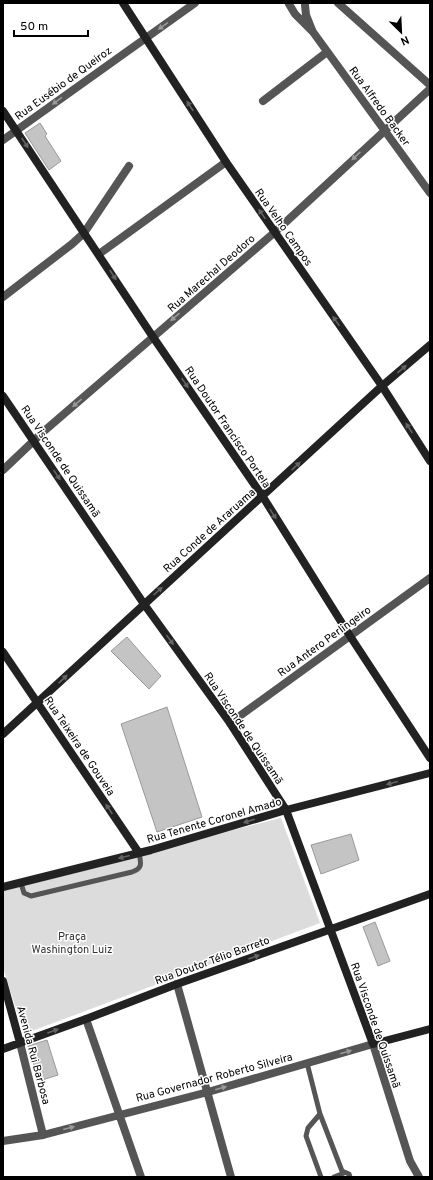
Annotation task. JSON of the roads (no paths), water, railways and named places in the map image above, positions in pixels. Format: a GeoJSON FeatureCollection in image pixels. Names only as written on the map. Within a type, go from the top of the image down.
{"type":"FeatureCollection","features":[{"type":"Feature","properties":{"kind":"street","name":"Rua Velho Campos"},"geometry":{"type":"LineString","coordinates":[[123,3],[226,162],[382,386],[430,461]]}},
{"type":"Feature","properties":{"kind":"street","name":"Rua Eusébio de Queiroz"},"geometry":{"type":"LineString","coordinates":[[3,140],[195,3]]}},
{"type":"Feature","properties":{"kind":"street"},"geometry":{"type":"LineString","coordinates":[[338,3],[430,85]]}},
{"type":"Feature","properties":{"kind":"street","name":"Rua Alfredo Backer"},"geometry":{"type":"LineString","coordinates":[[288,4],[296,6],[307,4],[306,15],[312,32]]}},
{"type":"Feature","properties":{"kind":"street","name":"Rua Alfredo Backer"},"geometry":{"type":"LineString","coordinates":[[288,4],[312,32],[430,193]]}},
{"type":"Feature","properties":{"kind":"street"},"geometry":{"type":"LineString","coordinates":[[263,101],[327,52]]}},
{"type":"Feature","properties":{"kind":"street","name":"Rua Marechal Deodoro"},"geometry":{"type":"LineString","coordinates":[[3,470],[34,441],[275,232],[430,89]]}},
{"type":"Feature","properties":{"kind":"street","name":"Rua Doutor Francisco Portela"},"geometry":{"type":"LineString","coordinates":[[3,111],[263,497],[350,636],[430,758]]}},
{"type":"Feature","properties":{"kind":"street"},"geometry":{"type":"LineString","coordinates":[[99,254],[226,162]]}},
{"type":"Feature","properties":{"kind":"street"},"geometry":{"type":"LineString","coordinates":[[3,297],[84,233],[129,166]]}},
{"type":"Feature","properties":{"kind":"street","name":"Rua Conde de Araruama"},"geometry":{"type":"LineString","coordinates":[[3,734],[263,497],[382,386],[430,345]]}},
{"type":"Feature","properties":{"kind":"street","name":"Rua Visconde de Quissamã"},"geometry":{"type":"LineString","coordinates":[[3,396],[144,604],[230,723],[286,810],[373,1044],[410,1160],[419,1177]]}},
{"type":"Feature","properties":{"kind":"street","name":"Rua Antero Perlingeiro"},"geometry":{"type":"LineString","coordinates":[[230,723],[430,578]]}},
{"type":"Feature","properties":{"kind":"street","name":"Rua Teixeira de Gouveia"},"geometry":{"type":"LineString","coordinates":[[3,652],[139,853]]}},
{"type":"Feature","properties":{"kind":"street","name":"Rua Tenente Coronel Amado"},"geometry":{"type":"LineString","coordinates":[[3,887],[139,853],[286,810],[430,773]]}},
{"type":"Feature","properties":{"kind":"street","name":"Rua Doutor Télio Barreto"},"geometry":{"type":"LineString","coordinates":[[3,1049],[177,984],[430,894]]}},
{"type":"Feature","properties":{"kind":"street","name":"Avenida Rui Barbosa"},"geometry":{"type":"LineString","coordinates":[[3,982],[43,1135]]}},
{"type":"Feature","properties":{"kind":"street"},"geometry":{"type":"LineString","coordinates":[[177,984],[231,1177]]}},
{"type":"Feature","properties":{"kind":"street"},"geometry":{"type":"LineString","coordinates":[[86,1019],[141,1177]]}},
{"type":"Feature","properties":{"kind":"street","name":"Rua Governador Roberto Silveira"},"geometry":{"type":"LineString","coordinates":[[3,1141],[43,1135],[208,1092],[430,1029]]}},
{"type":"Feature","properties":{"kind":"lane"},"geometry":{"type":"LineString","coordinates":[[20,883],[24,893],[31,896],[132,872],[141,867],[139,853]]}},
{"type":"Feature","properties":{"kind":"lane"},"geometry":{"type":"LineString","coordinates":[[308,1063],[320,1114],[344,1173]]}},
{"type":"Feature","properties":{"kind":"lane"},"geometry":{"type":"LineString","coordinates":[[320,1114],[308,1128],[306,1136],[321,1177]]}},
{"type":"Feature","properties":{"kind":"lane"},"geometry":{"type":"LineString","coordinates":[[334,1177],[344,1173],[349,1174],[350,1177]]}},
{"type":"Feature","properties":{"kind":"park label","name":"Praça Washington Luiz"},"geometry":{"type":"Point","coordinates":[72,942]}}]}
